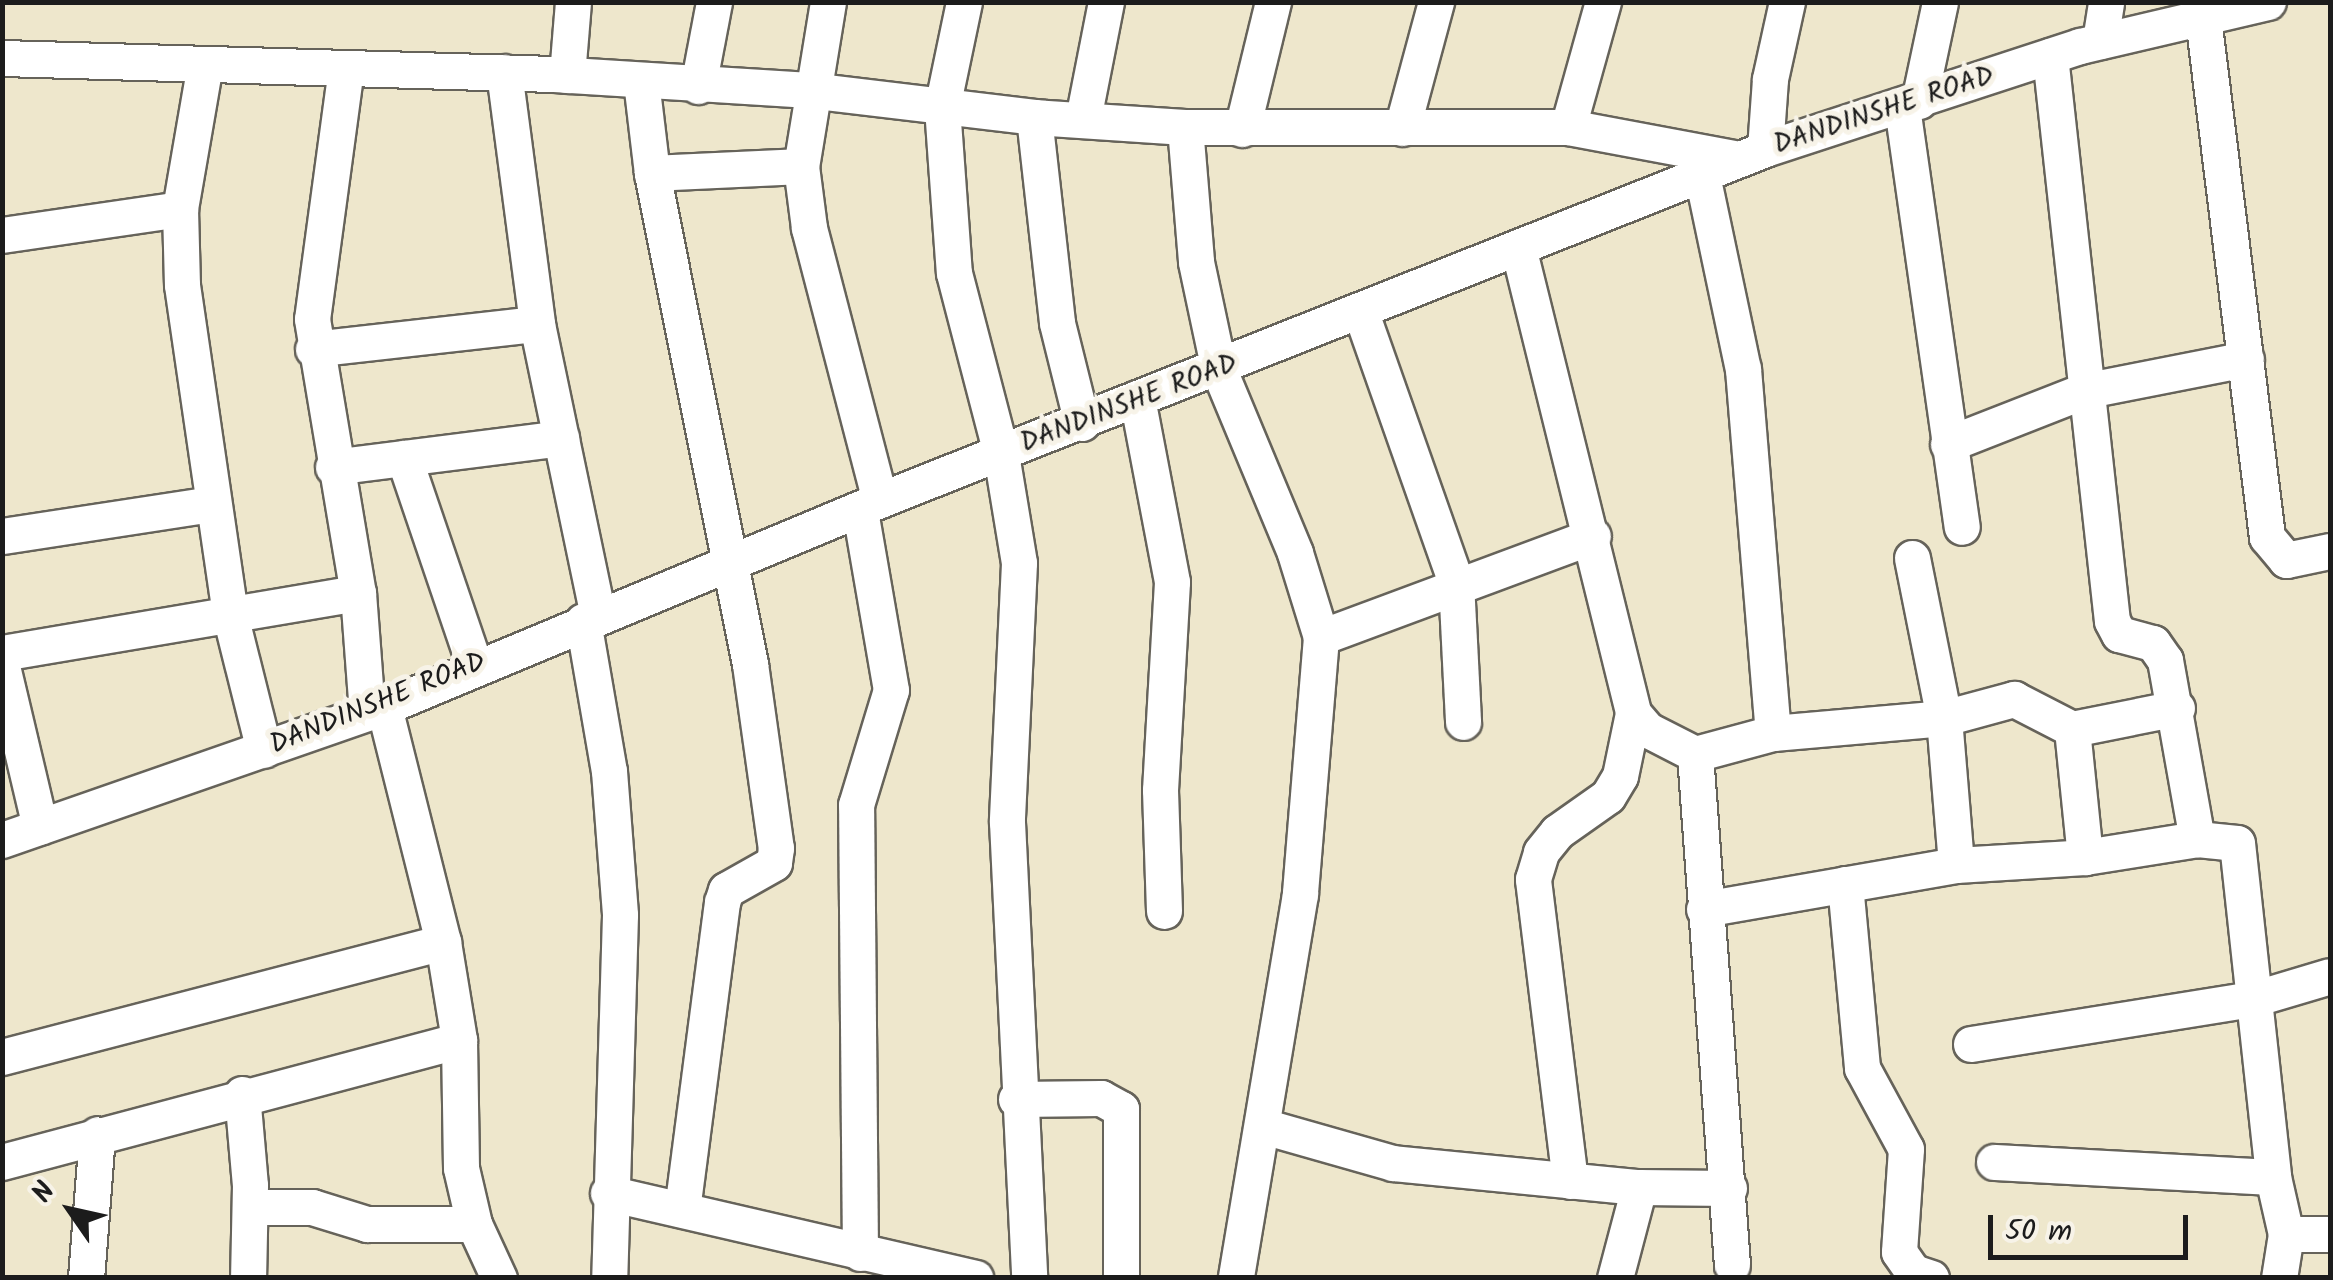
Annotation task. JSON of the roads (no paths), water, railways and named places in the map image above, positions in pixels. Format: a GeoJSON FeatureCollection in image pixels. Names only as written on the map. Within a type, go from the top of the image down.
{"type":"FeatureCollection","features":[{"type":"Feature","properties":{"kind":"street"},"geometry":{"type":"LineString","coordinates":[[566,75],[573,2]]}},
{"type":"Feature","properties":{"kind":"street"},"geometry":{"type":"LineString","coordinates":[[698,86],[714,2]]}},
{"type":"Feature","properties":{"kind":"street"},"geometry":{"type":"LineString","coordinates":[[828,2],[809,90],[802,166],[809,228],[870,506],[892,690],[856,805],[860,1254]]}},
{"type":"Feature","properties":{"kind":"street"},"geometry":{"type":"LineString","coordinates":[[964,2],[942,107],[954,273],[1001,454],[1019,564],[1019,664],[1007,792],[1016,1099],[1028,1278]]}},
{"type":"Feature","properties":{"kind":"street"},"geometry":{"type":"LineString","coordinates":[[1083,119],[1106,2]]}},
{"type":"Feature","properties":{"kind":"street"},"geometry":{"type":"LineString","coordinates":[[1242,129],[1273,2]]}},
{"type":"Feature","properties":{"kind":"street"},"geometry":{"type":"LineString","coordinates":[[1402,128],[1436,2]]}},
{"type":"Feature","properties":{"kind":"street"},"geometry":{"type":"LineString","coordinates":[[1568,127],[1603,2]]}},
{"type":"Feature","properties":{"kind":"street"},"geometry":{"type":"LineString","coordinates":[[2,58],[566,75],[809,90],[1034,118],[1185,127],[1568,127],[1753,154],[1787,2]]}},
{"type":"Feature","properties":{"kind":"street"},"geometry":{"type":"LineString","coordinates":[[1940,2],[1910,104],[1948,444],[1962,527]]}},
{"type":"Feature","properties":{"kind":"street"},"geometry":{"type":"LineString","coordinates":[[2100,42],[2106,2]]}},
{"type":"Feature","properties":{"kind":"street","name":"DANDINSHE ROAD"},"geometry":{"type":"LineString","coordinates":[[2,840],[376,710],[591,618],[1753,154],[2050,56],[2268,2]]}},
{"type":"Feature","properties":{"kind":"street"},"geometry":{"type":"LineString","coordinates":[[2203,18],[2271,549],[2286,560],[2330,551]]}},
{"type":"Feature","properties":{"kind":"street"},"geometry":{"type":"LineString","coordinates":[[2050,56],[2083,391],[2112,621],[2119,634],[2160,649],[2177,708],[2196,839]]}},
{"type":"Feature","properties":{"kind":"street"},"geometry":{"type":"LineString","coordinates":[[205,64],[180,209],[182,284],[230,616],[264,750]]}},
{"type":"Feature","properties":{"kind":"street"},"geometry":{"type":"LineString","coordinates":[[346,68],[313,349],[376,710],[443,942],[459,1040],[460,1168],[474,1224],[499,1278]]}},
{"type":"Feature","properties":{"kind":"street"},"geometry":{"type":"LineString","coordinates":[[504,72],[537,324],[561,438],[591,618],[609,771],[620,915],[608,1193],[609,1278]]}},
{"type":"Feature","properties":{"kind":"street"},"geometry":{"type":"LineString","coordinates":[[641,81],[652,173],[726,564],[750,664],[776,858],[726,890],[722,902],[682,1209]]}},
{"type":"Feature","properties":{"kind":"street"},"geometry":{"type":"LineString","coordinates":[[1034,118],[1056,322],[1082,423]]}},
{"type":"Feature","properties":{"kind":"street"},"geometry":{"type":"LineString","coordinates":[[1185,127],[1196,262],[1219,370],[1295,552],[1321,637],[1300,894],[1236,1278]]}},
{"type":"Feature","properties":{"kind":"street"},"geometry":{"type":"LineString","coordinates":[[652,173],[802,166]]}},
{"type":"Feature","properties":{"kind":"street"},"geometry":{"type":"LineString","coordinates":[[1702,175],[1744,369],[1774,733]]}},
{"type":"Feature","properties":{"kind":"street"},"geometry":{"type":"LineString","coordinates":[[2,235],[180,209]]}},
{"type":"Feature","properties":{"kind":"street"},"geometry":{"type":"LineString","coordinates":[[1518,247],[1593,536],[1632,713],[1620,776],[1608,796],[1556,832],[1541,852],[1533,879],[1570,1181]]}},
{"type":"Feature","properties":{"kind":"street"},"geometry":{"type":"LineString","coordinates":[[1360,310],[1456,582],[1463,722]]}},
{"type":"Feature","properties":{"kind":"street"},"geometry":{"type":"LineString","coordinates":[[313,349],[537,324]]}},
{"type":"Feature","properties":{"kind":"street"},"geometry":{"type":"LineString","coordinates":[[1948,444],[2083,391],[2246,359]]}},
{"type":"Feature","properties":{"kind":"street"},"geometry":{"type":"LineString","coordinates":[[1137,398],[1172,582],[1160,790],[1164,910]]}},
{"type":"Feature","properties":{"kind":"street"},"geometry":{"type":"LineString","coordinates":[[333,467],[561,438]]}},
{"type":"Feature","properties":{"kind":"street"},"geometry":{"type":"LineString","coordinates":[[404,458],[474,666]]}},
{"type":"Feature","properties":{"kind":"street"},"geometry":{"type":"LineString","coordinates":[[2,536],[212,504]]}},
{"type":"Feature","properties":{"kind":"street"},"geometry":{"type":"LineString","coordinates":[[1321,637],[1456,582],[1593,536]]}},
{"type":"Feature","properties":{"kind":"street"},"geometry":{"type":"LineString","coordinates":[[1912,558],[1944,718],[1956,865]]}},
{"type":"Feature","properties":{"kind":"street"},"geometry":{"type":"LineString","coordinates":[[2,653],[358,593]]}},
{"type":"Feature","properties":{"kind":"street"},"geometry":{"type":"LineString","coordinates":[[2,666],[8,715],[40,827]]}},
{"type":"Feature","properties":{"kind":"street"},"geometry":{"type":"LineString","coordinates":[[1632,713],[1648,730],[1695,754],[1774,733],[1944,718],[2014,699],[2072,730],[2177,708]]}},
{"type":"Feature","properties":{"kind":"street"},"geometry":{"type":"LineString","coordinates":[[2072,730],[2085,856]]}},
{"type":"Feature","properties":{"kind":"street"},"geometry":{"type":"LineString","coordinates":[[1695,754],[1732,1265]]}},
{"type":"Feature","properties":{"kind":"street"},"geometry":{"type":"LineString","coordinates":[[1704,908],[1956,865],[2085,856],[2196,839],[2237,843],[2273,1176],[2286,1234],[2279,1278]]}},
{"type":"Feature","properties":{"kind":"street"},"geometry":{"type":"LineString","coordinates":[[1845,884],[1862,1068],[1906,1149],[1899,1252],[1913,1272],[1930,1278]]}},
{"type":"Feature","properties":{"kind":"street"},"geometry":{"type":"LineString","coordinates":[[2,1057],[443,942]]}},
{"type":"Feature","properties":{"kind":"street"},"geometry":{"type":"LineString","coordinates":[[1970,1044],[2253,998],[2330,976]]}},
{"type":"Feature","properties":{"kind":"street"},"geometry":{"type":"LineString","coordinates":[[2,1162],[242,1094],[459,1040]]}},
{"type":"Feature","properties":{"kind":"street"},"geometry":{"type":"LineString","coordinates":[[242,1094],[250,1207],[248,1278]]}},
{"type":"Feature","properties":{"kind":"street"},"geometry":{"type":"LineString","coordinates":[[1016,1099],[1101,1098],[1122,1109],[1121,1278]]}},
{"type":"Feature","properties":{"kind":"street"},"geometry":{"type":"LineString","coordinates":[[1263,1126],[1382,1161],[1639,1187],[1728,1188]]}},
{"type":"Feature","properties":{"kind":"street"},"geometry":{"type":"LineString","coordinates":[[86,1278],[98,1134]]}},
{"type":"Feature","properties":{"kind":"street"},"geometry":{"type":"LineString","coordinates":[[1994,1162],[2273,1176]]}},
{"type":"Feature","properties":{"kind":"street"},"geometry":{"type":"LineString","coordinates":[[1615,1278],[1639,1187]]}},
{"type":"Feature","properties":{"kind":"street"},"geometry":{"type":"LineString","coordinates":[[608,1193],[975,1278]]}},
{"type":"Feature","properties":{"kind":"street"},"geometry":{"type":"LineString","coordinates":[[250,1207],[312,1206],[368,1224],[474,1224]]}},
{"type":"Feature","properties":{"kind":"street"},"geometry":{"type":"LineString","coordinates":[[2286,1234],[2330,1234]]}}]}
